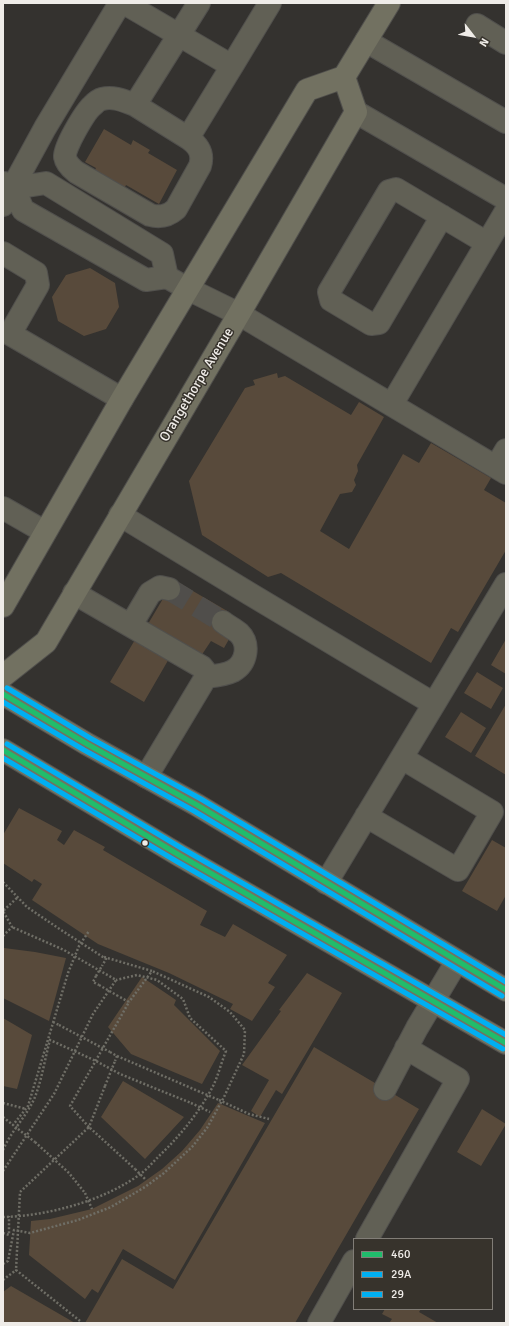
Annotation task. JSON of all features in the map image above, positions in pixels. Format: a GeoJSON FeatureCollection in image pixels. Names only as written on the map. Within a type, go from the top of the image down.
{"type":"FeatureCollection","features":[{"type":"Feature","properties":{"kind":"main road"},"geometry":{"type":"LineString","coordinates":[[3,606],[122,399],[307,90],[344,77],[390,3]]}},
{"type":"Feature","properties":{"kind":"main road"},"geometry":{"type":"LineString","coordinates":[[344,77],[356,112]]}},
{"type":"Feature","properties":{"kind":"main road","name":"Orangethorpe Avenue"},"geometry":{"type":"LineString","coordinates":[[3,676],[46,642],[356,112]]}},
{"type":"Feature","properties":{"kind":"main road"},"geometry":{"type":"LineString","coordinates":[[3,694],[87,744],[197,805],[506,990]]}},
{"type":"Feature","properties":{"kind":"main road"},"geometry":{"type":"LineString","coordinates":[[3,750],[179,855],[506,1043]]}},
{"type":"Feature","properties":{"kind":"lane"},"geometry":{"type":"LineString","coordinates":[[7,192],[120,3]]}},
{"type":"Feature","properties":{"kind":"lane"},"geometry":{"type":"LineString","coordinates":[[124,3],[232,66]]}},
{"type":"Feature","properties":{"kind":"lane"},"geometry":{"type":"LineString","coordinates":[[135,105],[199,3]]}},
{"type":"Feature","properties":{"kind":"lane"},"geometry":{"type":"LineString","coordinates":[[188,138],[270,3]]}},
{"type":"Feature","properties":{"kind":"lane"},"geometry":{"type":"LineString","coordinates":[[477,26],[506,43]]}},
{"type":"Feature","properties":{"kind":"lane"},"geometry":{"type":"LineString","coordinates":[[366,41],[506,122]]}},
{"type":"Feature","properties":{"kind":"lane"},"geometry":{"type":"LineString","coordinates":[[110,98],[135,105],[188,138],[197,145],[200,150],[200,166],[176,209],[161,217],[150,215],[76,172],[70,167],[65,158],[66,148],[91,106],[102,99],[110,98]]}},
{"type":"Feature","properties":{"kind":"lane"},"geometry":{"type":"LineString","coordinates":[[356,112],[506,199]]}},
{"type":"Feature","properties":{"kind":"lane"},"geometry":{"type":"LineString","coordinates":[[7,192],[46,183],[162,254],[167,277]]}},
{"type":"Feature","properties":{"kind":"lane"},"geometry":{"type":"LineString","coordinates":[[442,216],[378,322],[371,324],[331,300],[330,292],[389,191],[396,189],[442,216],[487,243]]}},
{"type":"Feature","properties":{"kind":"lane"},"geometry":{"type":"LineString","coordinates":[[7,192],[23,210],[146,280],[167,277],[239,314],[392,404],[503,463]]}},
{"type":"Feature","properties":{"kind":"lane"},"geometry":{"type":"LineString","coordinates":[[392,404],[506,211]]}},
{"type":"Feature","properties":{"kind":"lane"},"geometry":{"type":"LineString","coordinates":[[3,253],[36,273],[38,285],[6,340],[122,399]]}},
{"type":"Feature","properties":{"kind":"lane"},"geometry":{"type":"LineString","coordinates":[[3,508],[45,532]]}},
{"type":"Feature","properties":{"kind":"lane"},"geometry":{"type":"LineString","coordinates":[[120,515],[434,704]]}},
{"type":"Feature","properties":{"kind":"lane"},"geometry":{"type":"LineString","coordinates":[[326,883],[506,584]]}},
{"type":"Feature","properties":{"kind":"lane"},"geometry":{"type":"LineString","coordinates":[[131,625],[150,592],[160,587],[168,589]]}},
{"type":"Feature","properties":{"kind":"lane"},"geometry":{"type":"LineString","coordinates":[[74,593],[202,667],[206,672],[206,677],[146,777]]}},
{"type":"Feature","properties":{"kind":"lane"},"geometry":{"type":"LineString","coordinates":[[206,677],[228,673],[240,666],[244,660],[245,645],[243,638],[238,632],[223,622]]}},
{"type":"Feature","properties":{"kind":"lane"},"geometry":{"type":"LineString","coordinates":[[366,816],[458,870],[492,812],[402,758]]}},
{"type":"Feature","properties":{"kind":"lane"},"geometry":{"type":"LineString","coordinates":[[385,1089],[406,1048],[457,960]]}},
{"type":"Feature","properties":{"kind":"lane"},"geometry":{"type":"LineString","coordinates":[[368,1238],[458,1080],[406,1048]]}},
{"type":"Feature","properties":{"kind":"lane"},"geometry":{"type":"LineString","coordinates":[[319,1323],[353,1263]]}},
{"type":"Feature","properties":{"kind":"path"},"geometry":{"type":"LineString","coordinates":[[3,882],[33,911],[106,959],[93,982],[129,1002]]}},
{"type":"Feature","properties":{"kind":"path"},"geometry":{"type":"LineString","coordinates":[[18,897],[4,911],[12,927],[64,950],[116,980]]}},
{"type":"Feature","properties":{"kind":"path"},"geometry":{"type":"LineString","coordinates":[[3,936],[12,927]]}},
{"type":"Feature","properties":{"kind":"path"},"geometry":{"type":"LineString","coordinates":[[13,1125],[28,1106],[68,973],[79,946],[89,930]]}},
{"type":"Feature","properties":{"kind":"path"},"geometry":{"type":"LineString","coordinates":[[3,1264],[8,1261],[14,1230],[30,1233],[78,1220],[111,1207],[145,1187],[164,1173],[192,1147],[207,1128],[224,1097],[244,1054],[246,1030],[230,1012],[209,997],[152,971],[102,956]]}},
{"type":"Feature","properties":{"kind":"path"},"geometry":{"type":"LineString","coordinates":[[145,1178],[89,1127],[70,1106],[129,1002],[152,971]]}},
{"type":"Feature","properties":{"kind":"path"},"geometry":{"type":"LineString","coordinates":[[3,1171],[54,1094],[93,1014],[116,980],[137,975],[157,980],[183,999],[190,1018],[226,1051],[212,1087],[194,1117],[172,1143],[143,1172],[111,1192],[66,1207],[36,1214],[3,1217]]}},
{"type":"Feature","properties":{"kind":"path"},"geometry":{"type":"LineString","coordinates":[[53,1022],[117,1056],[249,1114],[269,1119]]}},
{"type":"Feature","properties":{"kind":"path"},"geometry":{"type":"LineString","coordinates":[[3,1150],[6,1141],[20,1122],[35,1097],[50,1040],[96,1061],[120,1074],[210,1112]]}},
{"type":"Feature","properties":{"kind":"path"},"geometry":{"type":"LineString","coordinates":[[3,1280],[16,1270],[20,1192],[89,1127],[117,1056]]}},
{"type":"Feature","properties":{"kind":"path"},"geometry":{"type":"LineString","coordinates":[[3,1103],[28,1109]]}},
{"type":"Feature","properties":{"kind":"path"},"geometry":{"type":"LineString","coordinates":[[3,1117],[35,1142],[69,1173],[85,1193],[92,1209]]}},
{"type":"Feature","properties":{"kind":"path"},"geometry":{"type":"LineString","coordinates":[[3,1233],[9,1235],[9,1216]]}},
{"type":"Feature","properties":{"kind":"path"},"geometry":{"type":"LineString","coordinates":[[16,1270],[80,1321]]}},
{"type":"Feature","properties":{"kind":"building"},"geometry":{"type":"Polygon","coordinates":[[[104,129],[131,145],[133,140],[150,150],[148,153],[177,170],[159,204],[126,185],[124,189],[94,172],[96,168],[85,162],[104,129]]]}},
{"type":"Feature","properties":{"kind":"building"},"geometry":{"type":"Polygon","coordinates":[[[90,268],[115,283],[119,307],[106,329],[84,336],[58,321],[52,297],[66,275],[90,268]]]}},
{"type":"Feature","properties":{"kind":"building"},"geometry":{"type":"Polygon","coordinates":[[[277,373],[278,378],[285,376],[351,415],[359,402],[384,417],[357,465],[358,471],[354,480],[356,485],[352,492],[340,494],[320,531],[349,549],[403,454],[419,463],[431,443],[491,478],[484,490],[506,503],[506,550],[458,632],[451,628],[431,663],[281,573],[268,577],[202,535],[189,481],[245,388],[255,385],[253,380],[277,373]]]}},
{"type":"Feature","properties":{"kind":"building"},"geometry":{"type":"Polygon","coordinates":[[[174,580],[229,612],[220,627],[232,634],[224,648],[211,641],[201,656],[148,624],[174,580]]]}},
{"type":"Feature","properties":{"kind":"building"},"geometry":{"type":"Polygon","coordinates":[[[136,638],[170,657],[144,702],[110,682],[136,638]]]}},
{"type":"Feature","properties":{"kind":"building"},"geometry":{"type":"Polygon","coordinates":[[[506,639],[506,674],[491,665],[506,639]]]}},
{"type":"Feature","properties":{"kind":"building"},"geometry":{"type":"Polygon","coordinates":[[[477,672],[503,688],[491,709],[464,693],[477,672]]]}},
{"type":"Feature","properties":{"kind":"building"},"geometry":{"type":"Polygon","coordinates":[[[506,704],[506,775],[475,756],[506,704]]]}},
{"type":"Feature","properties":{"kind":"building"},"geometry":{"type":"Polygon","coordinates":[[[461,712],[486,728],[471,753],[445,737],[461,712]]]}},
{"type":"Feature","properties":{"kind":"building"},"geometry":{"type":"Polygon","coordinates":[[[19,808],[62,831],[57,840],[64,845],[74,830],[105,847],[103,850],[207,911],[200,925],[225,937],[233,924],[287,955],[268,983],[275,987],[252,1021],[230,1009],[233,1004],[169,973],[98,944],[32,900],[42,884],[34,879],[32,882],[3,863],[3,835],[19,808]]]}},
{"type":"Feature","properties":{"kind":"building"},"geometry":{"type":"Polygon","coordinates":[[[492,840],[506,848],[506,895],[497,911],[462,891],[492,840]]]}},
{"type":"Feature","properties":{"kind":"building"},"geometry":{"type":"Polygon","coordinates":[[[4,948],[66,958],[49,1021],[3,998],[4,948]]]}},
{"type":"Feature","properties":{"kind":"building"},"geometry":{"type":"Polygon","coordinates":[[[307,973],[342,993],[282,1094],[276,1090],[260,1117],[251,1111],[269,1080],[242,1065],[281,1011],[279,1010],[307,973]]]}},
{"type":"Feature","properties":{"kind":"building"},"geometry":{"type":"Polygon","coordinates":[[[142,977],[176,1000],[174,1005],[220,1051],[202,1084],[131,1054],[108,1027],[142,977]]]}},
{"type":"Feature","properties":{"kind":"building"},"geometry":{"type":"Polygon","coordinates":[[[3,1018],[32,1035],[17,1089],[3,1086],[3,1018]]]}},
{"type":"Feature","properties":{"kind":"building"},"geometry":{"type":"Polygon","coordinates":[[[314,1047],[419,1109],[295,1323],[85,1323],[122,1259],[173,1289],[314,1047]]]}},
{"type":"Feature","properties":{"kind":"building"},"geometry":{"type":"Polygon","coordinates":[[[123,1081],[184,1117],[145,1159],[101,1117],[123,1081]]]}},
{"type":"Feature","properties":{"kind":"building"},"geometry":{"type":"Polygon","coordinates":[[[218,1103],[265,1123],[175,1280],[123,1249],[98,1293],[92,1289],[85,1299],[29,1255],[31,1221],[50,1219],[92,1209],[138,1186],[162,1169],[182,1151],[200,1130],[218,1103]]]}},
{"type":"Feature","properties":{"kind":"building"},"geometry":{"type":"Polygon","coordinates":[[[482,1109],[506,1124],[481,1166],[457,1152],[482,1109]]]}},
{"type":"Feature","properties":{"kind":"building"},"geometry":{"type":"Polygon","coordinates":[[[11,1286],[75,1323],[3,1323],[3,1292],[11,1286]]]}},
{"type":"Feature","properties":{"kind":"building"},"geometry":{"type":"Polygon","coordinates":[[[384,1310],[420,1310],[419,1312],[438,1323],[389,1323],[392,1319],[382,1314],[384,1310]]]}},
{"type":"Feature","properties":{"kind":"tunnel"},"geometry":{"type":"LineString","coordinates":[[169,589],[223,622]]}},
{"type":"Feature","properties":{"kind":"transit line","name":"29"},"geometry":{"type":"LineString","coordinates":[[7,688],[90,738],[201,799],[506,982]]}},
{"type":"Feature","properties":{"kind":"transit line","name":"460"},"geometry":{"type":"LineString","coordinates":[[3,694],[87,744],[197,805],[506,990]]}},
{"type":"Feature","properties":{"kind":"transit line","name":"29A"},"geometry":{"type":"LineString","coordinates":[[3,702],[84,750],[194,811],[502,996]]}},
{"type":"Feature","properties":{"kind":"transit line","name":"29"},"geometry":{"type":"LineString","coordinates":[[7,744],[183,849],[506,1035]]}},
{"type":"Feature","properties":{"kind":"transit line","name":"460"},"geometry":{"type":"LineString","coordinates":[[3,750],[179,855],[506,1043]]}},
{"type":"Feature","properties":{"kind":"transit line","name":"29A"},"geometry":{"type":"LineString","coordinates":[[3,758],[176,861],[503,1049]]}}]}
